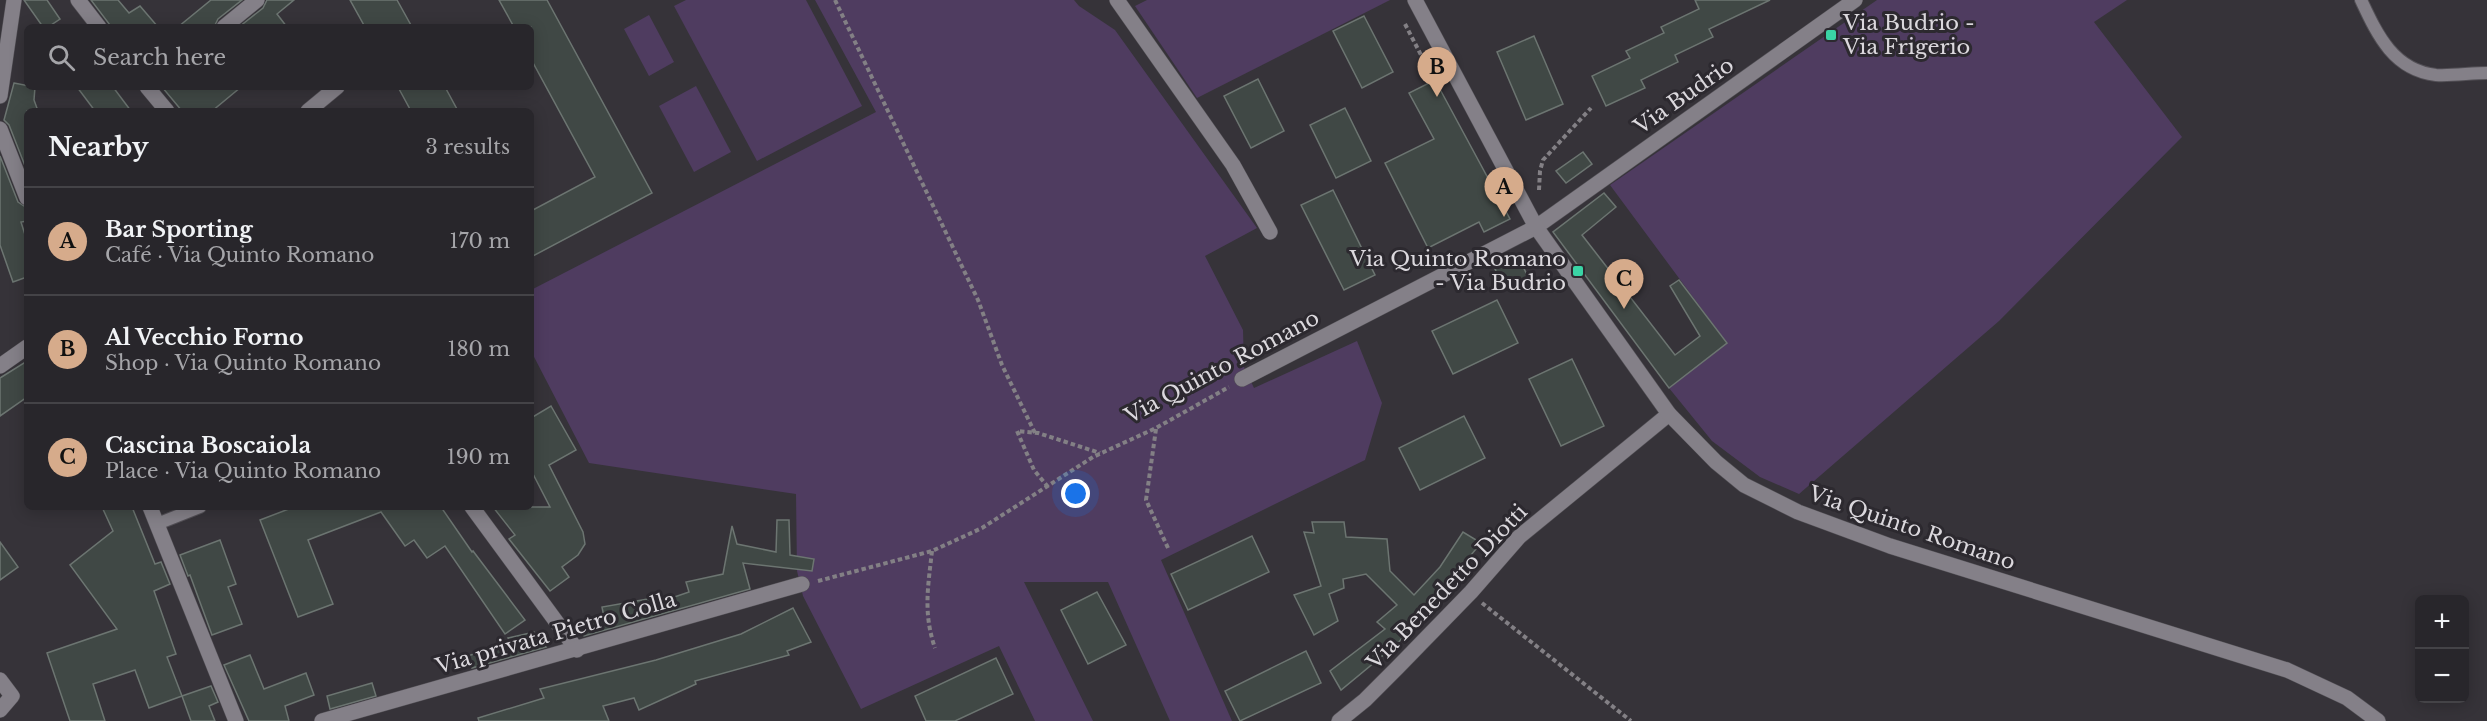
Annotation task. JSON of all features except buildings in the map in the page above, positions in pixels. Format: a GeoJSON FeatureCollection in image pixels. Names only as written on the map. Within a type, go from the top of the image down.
{"type":"FeatureCollection","features":[{"type":"Feature","properties":{"kind":"street"},"geometry":{"type":"LineString","coordinates":[[0,96],[15,0]]}},
{"type":"Feature","properties":{"kind":"street"},"geometry":{"type":"LineString","coordinates":[[78,0],[97,24]]}},
{"type":"Feature","properties":{"kind":"street"},"geometry":{"type":"LineString","coordinates":[[228,24],[257,0]]}},
{"type":"Feature","properties":{"kind":"street"},"geometry":{"type":"LineString","coordinates":[[1117,0],[1233,165],[1270,232]]}},
{"type":"Feature","properties":{"kind":"street","name":"Via Quinto Romano"},"geometry":{"type":"LineString","coordinates":[[1415,0],[1536,227],[1669,414],[1716,462],[1744,484],[1798,512],[1890,546],[2287,670],[2347,698],[2378,721]]}},
{"type":"Feature","properties":{"kind":"street","name":"Via Budrio"},"geometry":{"type":"LineString","coordinates":[[1536,227],[1848,2]]}},
{"type":"Feature","properties":{"kind":"street"},"geometry":{"type":"LineString","coordinates":[[150,90],[165,108]]}},
{"type":"Feature","properties":{"kind":"street"},"geometry":{"type":"LineString","coordinates":[[312,108],[333,90]]}},
{"type":"Feature","properties":{"kind":"street"},"geometry":{"type":"LineString","coordinates":[[0,129],[24,190]]}},
{"type":"Feature","properties":{"kind":"street","name":"Via Quinto Romano"},"geometry":{"type":"LineString","coordinates":[[1242,379],[1536,227]]}},
{"type":"Feature","properties":{"kind":"street"},"geometry":{"type":"LineString","coordinates":[[0,366],[24,349]]}},
{"type":"Feature","properties":{"kind":"street","name":"Via Benedetto Diotti"},"geometry":{"type":"LineString","coordinates":[[1339,721],[1365,700],[1471,592],[1519,537],[1669,414]]}},
{"type":"Feature","properties":{"kind":"street"},"geometry":{"type":"LineString","coordinates":[[151,510],[236,721]]}},
{"type":"Feature","properties":{"kind":"street"},"geometry":{"type":"LineString","coordinates":[[474,510],[577,650]]}},
{"type":"Feature","properties":{"kind":"street","name":"Via privata Pietro Colla"},"geometry":{"type":"LineString","coordinates":[[322,721],[802,584]]}},
{"type":"Feature","properties":{"kind":"street"},"geometry":{"type":"LineString","coordinates":[[0,680],[12,696],[0,710]]}},
{"type":"Feature","properties":{"kind":"lane"},"geometry":{"type":"LineString","coordinates":[[2361,0],[2391,54],[2407,65],[2436,75],[2487,73]]}},
{"type":"Feature","properties":{"kind":"lane"},"geometry":{"type":"LineString","coordinates":[[157,524],[192,510]]}},
{"type":"Feature","properties":{"kind":"path"},"geometry":{"type":"LineString","coordinates":[[835,0],[978,300],[1002,365],[1035,433]]}},
{"type":"Feature","properties":{"kind":"path"},"geometry":{"type":"LineString","coordinates":[[1405,24],[1421,55]]}},
{"type":"Feature","properties":{"kind":"path"},"geometry":{"type":"LineString","coordinates":[[1539,190],[1543,160],[1591,108]]}},
{"type":"Feature","properties":{"kind":"path","name":"Via Quinto Romano"},"geometry":{"type":"LineString","coordinates":[[802,584],[932,551],[982,528],[1100,453],[1156,428],[1242,379]]}},
{"type":"Feature","properties":{"kind":"path"},"geometry":{"type":"LineString","coordinates":[[1156,428],[1146,500],[1168,548]]}},
{"type":"Feature","properties":{"kind":"path"},"geometry":{"type":"LineString","coordinates":[[1048,487],[1034,470],[1017,431],[1035,433],[1100,453]]}},
{"type":"Feature","properties":{"kind":"path"},"geometry":{"type":"LineString","coordinates":[[932,551],[926,606],[928,628],[935,648]]}},
{"type":"Feature","properties":{"kind":"path"},"geometry":{"type":"LineString","coordinates":[[1471,592],[1486,608],[1631,721]]}},
{"type":"Feature","properties":{"kind":"shaded area"},"geometry":{"type":"Polygon","coordinates":[[[686,0],[806,0],[862,106],[757,161],[674,6],[686,0]]]}},
{"type":"Feature","properties":{"kind":"shaded area"},"geometry":{"type":"Polygon","coordinates":[[[815,0],[1074,0],[1079,6],[1115,30],[1257,228],[1205,256],[1243,330],[1244,367],[1254,388],[1357,341],[1382,403],[1365,460],[1161,560],[1232,721],[1170,721],[1108,582],[1024,582],[1093,721],[1035,721],[999,646],[861,709],[803,596],[797,571],[796,494],[589,463],[534,357],[534,288],[876,112],[815,0]]]}},
{"type":"Feature","properties":{"kind":"shaded area"},"geometry":{"type":"Polygon","coordinates":[[[1147,0],[1390,0],[1197,98],[1135,6],[1147,0]]]}},
{"type":"Feature","properties":{"kind":"shaded area"},"geometry":{"type":"Polygon","coordinates":[[[1877,0],[2127,0],[2094,22],[2182,137],[1999,321],[1799,494],[1760,477],[1712,441],[1669,388],[1727,343],[1610,185],[1877,0]]]}},
{"type":"Feature","properties":{"kind":"shaded area"},"geometry":{"type":"Polygon","coordinates":[[[649,15],[674,62],[649,76],[624,29],[649,15]]]}},
{"type":"Feature","properties":{"kind":"shaded area"},"geometry":{"type":"Polygon","coordinates":[[[696,86],[731,152],[694,172],[659,106],[696,86]]]}},
{"type":"Feature","properties":{"kind":"place","name":"Via Budrio - Via Frigerio"},"geometry":{"type":"Point","coordinates":[1831,35]}},
{"type":"Feature","properties":{"kind":"place","name":"Al Vecchio Forno"},"geometry":{"type":"Point","coordinates":[1437,97]}},
{"type":"Feature","properties":{"kind":"place","name":"Bar Sporting"},"geometry":{"type":"Point","coordinates":[1504,217]}},
{"type":"Feature","properties":{"kind":"place","name":"Via Quinto Romano - Via Budrio"},"geometry":{"type":"Point","coordinates":[1578,271]}},
{"type":"Feature","properties":{"kind":"place","name":"Cascina Boscaiola"},"geometry":{"type":"Point","coordinates":[1624,309]}}]}
